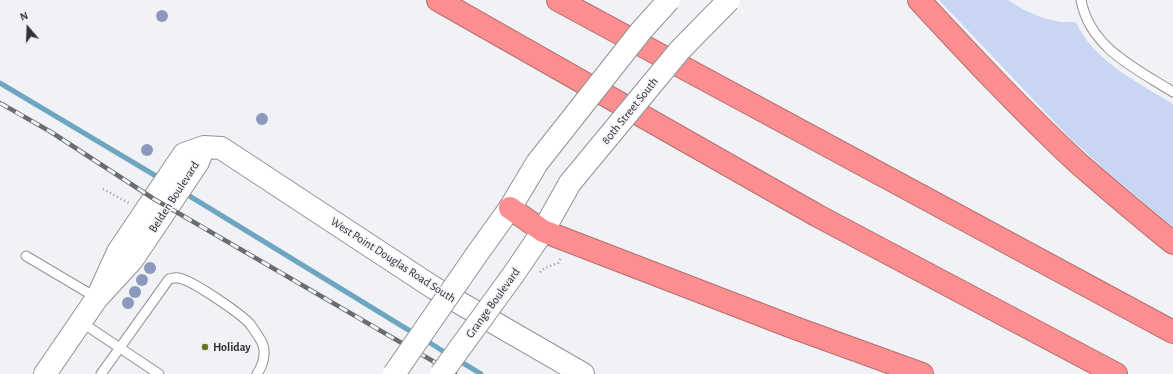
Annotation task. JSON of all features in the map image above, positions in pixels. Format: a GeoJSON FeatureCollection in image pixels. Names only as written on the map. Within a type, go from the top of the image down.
{"type":"FeatureCollection","features":[{"type":"Feature","properties":{"kind":"highway"},"geometry":{"type":"LineString","coordinates":[[438,0],[818,216],[1116,374]]}},
{"type":"Feature","properties":{"kind":"highway"},"geometry":{"type":"LineString","coordinates":[[558,0],[1173,332]]}},
{"type":"Feature","properties":{"kind":"highway"},"geometry":{"type":"LineString","coordinates":[[919,0],[1065,151],[1173,243]]}},
{"type":"Feature","properties":{"kind":"highway"},"geometry":{"type":"LineString","coordinates":[[510,208],[543,231],[795,328],[922,374]]}},
{"type":"Feature","properties":{"kind":"street"},"geometry":{"type":"LineString","coordinates":[[394,374],[510,208],[537,163],[641,31],[669,0]]}},
{"type":"Feature","properties":{"kind":"street","name":"80th Street South"},"geometry":{"type":"LineString","coordinates":[[543,231],[570,183],[680,50],[729,0]]}},
{"type":"Feature","properties":{"kind":"street","name":"Belden Boulevard"},"geometry":{"type":"LineString","coordinates":[[97,298],[118,252],[184,154],[204,147]]}},
{"type":"Feature","properties":{"kind":"street","name":"Belden Boulevard"},"geometry":{"type":"LineString","coordinates":[[45,374],[97,298],[132,260],[198,162],[204,147]]}},
{"type":"Feature","properties":{"kind":"street","name":"West Point Douglas Road South"},"geometry":{"type":"LineString","coordinates":[[204,147],[221,148],[434,288],[583,374]]}},
{"type":"Feature","properties":{"kind":"street","name":"Grange Boulevard"},"geometry":{"type":"LineString","coordinates":[[441,374],[543,231]]}},
{"type":"Feature","properties":{"kind":"lane"},"geometry":{"type":"LineString","coordinates":[[1081,0],[1088,23],[1103,44],[1118,57],[1173,92]]}},
{"type":"Feature","properties":{"kind":"lane"},"geometry":{"type":"LineString","coordinates":[[26,256],[97,298]]}},
{"type":"Feature","properties":{"kind":"lane"},"geometry":{"type":"LineString","coordinates":[[101,374],[169,279],[178,278],[197,286],[234,311],[249,324],[262,344],[264,354],[262,365],[257,374]]}},
{"type":"Feature","properties":{"kind":"lane"},"geometry":{"type":"LineString","coordinates":[[81,322],[160,374]]}},
{"type":"Feature","properties":{"kind":"path"},"geometry":{"type":"LineString","coordinates":[[103,188],[145,212]]}},
{"type":"Feature","properties":{"kind":"shaded area"},"geometry":{"type":"Polygon","coordinates":[[[939,0],[1008,0],[1024,10],[1043,18],[1060,22],[1076,22],[1083,36],[1105,59],[1132,79],[1173,104],[1173,227],[1113,177],[1068,136],[939,0]]]}},
{"type":"Feature","properties":{"kind":"waterway"},"geometry":{"type":"LineString","coordinates":[[0,83],[161,179]]}},
{"type":"Feature","properties":{"kind":"waterway"},"geometry":{"type":"LineString","coordinates":[[183,192],[415,334]]}},
{"type":"Feature","properties":{"kind":"waterway"},"geometry":{"type":"LineString","coordinates":[[424,339],[449,355]]}},
{"type":"Feature","properties":{"kind":"waterway"},"geometry":{"type":"LineString","coordinates":[[458,360],[481,374]]}},
{"type":"Feature","properties":{"kind":"railway"},"geometry":{"type":"LineString","coordinates":[[0,103],[51,132],[154,199],[455,374]]}},
{"type":"Feature","properties":{"kind":"place","name":"Holiday"},"geometry":{"type":"Point","coordinates":[205,347]}}]}
